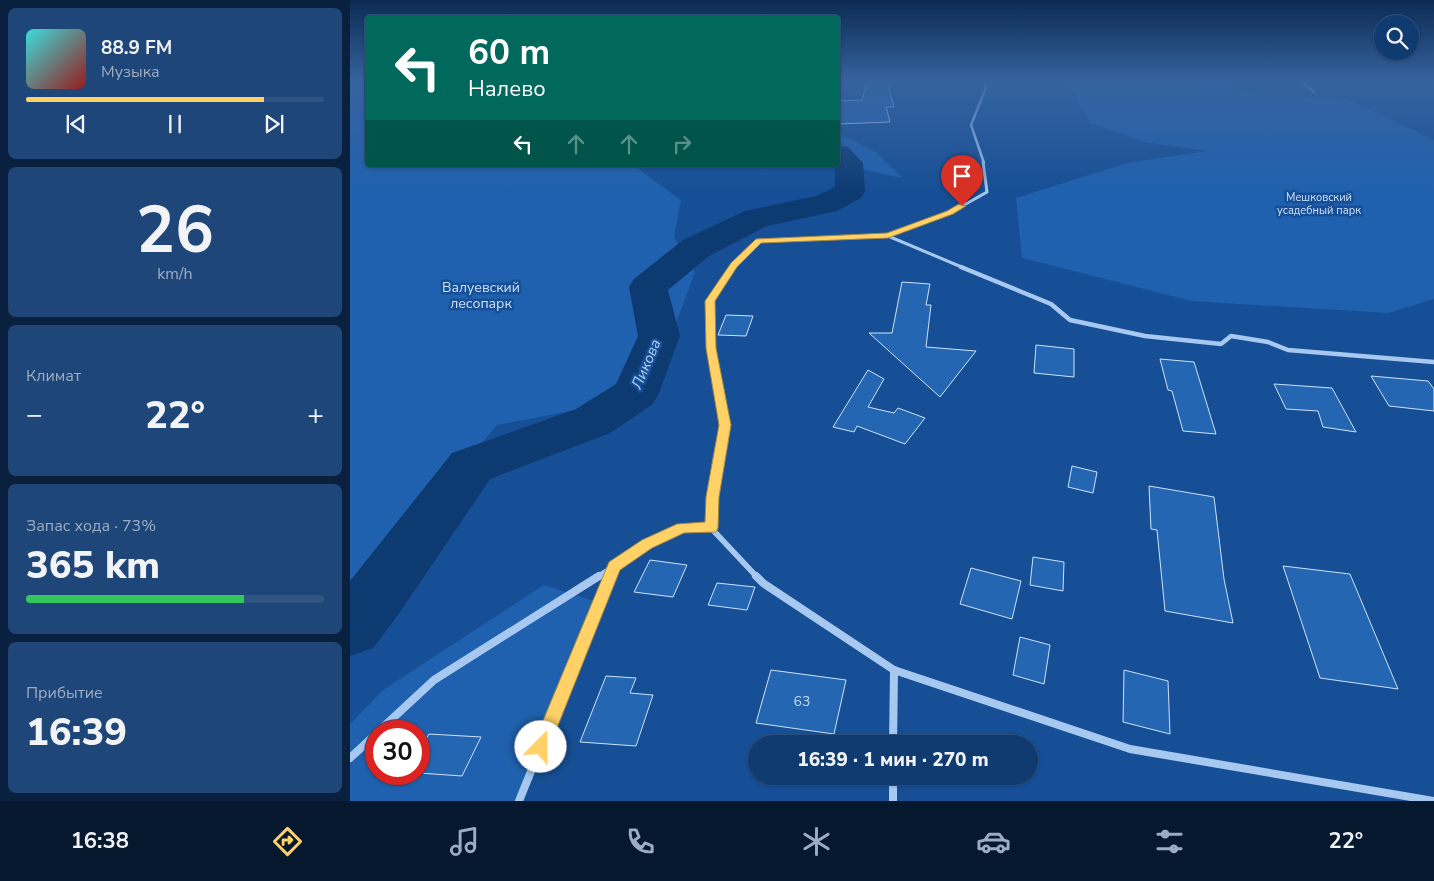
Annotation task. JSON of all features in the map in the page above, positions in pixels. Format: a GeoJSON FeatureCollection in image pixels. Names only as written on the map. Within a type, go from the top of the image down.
{"type":"FeatureCollection","features":[{"type":"Feature","properties":{"kind":"street"},"geometry":{"type":"LineString","coordinates":[[973,119],[971,125],[981,150],[987,179],[987,192],[950,213],[888,236],[759,240],[734,265],[710,301],[711,348],[725,425],[712,497],[711,528],[763,583],[894,670],[1130,749],[1434,801]]}},
{"type":"Feature","properties":{"kind":"street"},"geometry":{"type":"LineString","coordinates":[[888,236],[1051,304],[1070,320],[1155,337],[1221,344],[1231,336],[1268,342],[1288,350],[1434,362]]}},
{"type":"Feature","properties":{"kind":"street"},"geometry":{"type":"LineString","coordinates":[[391,720],[434,680],[647,544],[682,528],[711,528]]}},
{"type":"Feature","properties":{"kind":"street"},"geometry":{"type":"LineString","coordinates":[[519,801],[614,566]]}},
{"type":"Feature","properties":{"kind":"street"},"geometry":{"type":"LineString","coordinates":[[893,735],[894,670]]}},
{"type":"Feature","properties":{"kind":"street"},"geometry":{"type":"LineString","coordinates":[[350,758],[365,744]]}},
{"type":"Feature","properties":{"kind":"street"},"geometry":{"type":"LineString","coordinates":[[893,785],[893,801]]}},
{"type":"Feature","properties":{"kind":"green space","name":"Валуевский лесопарк"},"geometry":{"type":"Polygon","coordinates":[[[350,119],[365,119],[365,167],[640,167],[637,168],[681,200],[674,237],[695,272],[649,396],[497,425],[425,511],[350,613],[350,119]]]}},
{"type":"Feature","properties":{"kind":"green space","name":"Мешковский усадебный парк"},"geometry":{"type":"Polygon","coordinates":[[[1088,119],[1390,119],[1434,140],[1434,299],[1388,313],[1192,301],[1022,258],[1016,198],[1127,163],[1207,151],[1144,142],[1090,123],[1088,119]]]}},
{"type":"Feature","properties":{"kind":"green space"},"geometry":{"type":"Polygon","coordinates":[[[840,134],[876,152],[902,178],[840,164],[840,134]]]}},
{"type":"Feature","properties":{"kind":"green space"},"geometry":{"type":"Polygon","coordinates":[[[544,585],[597,602],[516,801],[350,801],[350,724],[383,690],[544,585]]]}},
{"type":"Feature","properties":{"kind":"building"},"geometry":{"type":"Polygon","coordinates":[[[840,119],[889,119],[890,122],[840,124],[840,119]]]}},
{"type":"Feature","properties":{"kind":"building"},"geometry":{"type":"Polygon","coordinates":[[[902,282],[930,284],[926,305],[931,305],[926,347],[976,351],[940,397],[869,333],[892,333],[902,282]]]}},
{"type":"Feature","properties":{"kind":"building"},"geometry":{"type":"Polygon","coordinates":[[[726,315],[753,316],[746,336],[718,335],[726,315]]]}},
{"type":"Feature","properties":{"kind":"building"},"geometry":{"type":"Polygon","coordinates":[[[1036,345],[1074,349],[1074,377],[1034,373],[1036,345]]]}},
{"type":"Feature","properties":{"kind":"building"},"geometry":{"type":"Polygon","coordinates":[[[1160,359],[1194,362],[1216,434],[1183,431],[1172,391],[1168,390],[1160,359]]]}},
{"type":"Feature","properties":{"kind":"building"},"geometry":{"type":"Polygon","coordinates":[[[868,370],[884,379],[868,407],[894,413],[898,408],[925,418],[905,444],[857,426],[854,432],[833,427],[868,370]]]}},
{"type":"Feature","properties":{"kind":"building"},"geometry":{"type":"Polygon","coordinates":[[[1371,376],[1428,381],[1434,389],[1434,411],[1389,406],[1371,376]]]}},
{"type":"Feature","properties":{"kind":"building"},"geometry":{"type":"Polygon","coordinates":[[[1274,384],[1332,388],[1356,432],[1323,427],[1318,411],[1286,409],[1274,384]]]}},
{"type":"Feature","properties":{"kind":"building"},"geometry":{"type":"Polygon","coordinates":[[[1072,466],[1097,472],[1093,493],[1068,487],[1072,466]]]}},
{"type":"Feature","properties":{"kind":"building"},"geometry":{"type":"Polygon","coordinates":[[[1149,486],[1214,497],[1224,579],[1233,623],[1165,611],[1157,530],[1151,529],[1149,486]]]}},
{"type":"Feature","properties":{"kind":"building"},"geometry":{"type":"Polygon","coordinates":[[[1033,557],[1064,562],[1063,591],[1030,585],[1033,557]]]}},
{"type":"Feature","properties":{"kind":"building"},"geometry":{"type":"Polygon","coordinates":[[[650,560],[687,565],[673,597],[634,592],[650,560]]]}},
{"type":"Feature","properties":{"kind":"building"},"geometry":{"type":"Polygon","coordinates":[[[1283,566],[1350,574],[1398,689],[1320,678],[1283,566]]]}},
{"type":"Feature","properties":{"kind":"building"},"geometry":{"type":"Polygon","coordinates":[[[971,568],[1021,581],[1012,619],[960,604],[971,568]]]}},
{"type":"Feature","properties":{"kind":"building"},"geometry":{"type":"Polygon","coordinates":[[[717,583],[755,587],[747,610],[708,605],[717,583]]]}},
{"type":"Feature","properties":{"kind":"building"},"geometry":{"type":"Polygon","coordinates":[[[1020,637],[1050,645],[1044,684],[1013,675],[1020,637]]]}},
{"type":"Feature","properties":{"kind":"building"},"geometry":{"type":"Polygon","coordinates":[[[771,670],[846,680],[834,734],[756,723],[771,670]]]}},
{"type":"Feature","properties":{"kind":"building"},"geometry":{"type":"Polygon","coordinates":[[[1124,670],[1168,681],[1170,734],[1123,722],[1124,670]]]}},
{"type":"Feature","properties":{"kind":"building"},"geometry":{"type":"Polygon","coordinates":[[[606,676],[636,678],[630,693],[653,695],[636,746],[580,742],[606,676]]]}},
{"type":"Feature","properties":{"kind":"building"},"geometry":{"type":"Polygon","coordinates":[[[430,734],[481,737],[462,776],[430,774],[430,734]]]}},
{"type":"Feature","properties":{"kind":"waterway","name":"Ликова"},"geometry":{"type":"LineString","coordinates":[[350,627],[376,596],[471,466],[593,421],[636,393],[659,336],[648,287],[696,248],[757,218],[826,204],[850,191],[849,163],[840,155]]}},
{"type":"Feature","properties":{"kind":"route"},"geometry":{"type":"LineString","coordinates":[[541,747],[614,566],[647,544],[682,528],[711,528],[712,497],[725,425],[711,348],[710,301],[734,265],[759,240],[888,236],[950,213],[962,206]]}}]}
